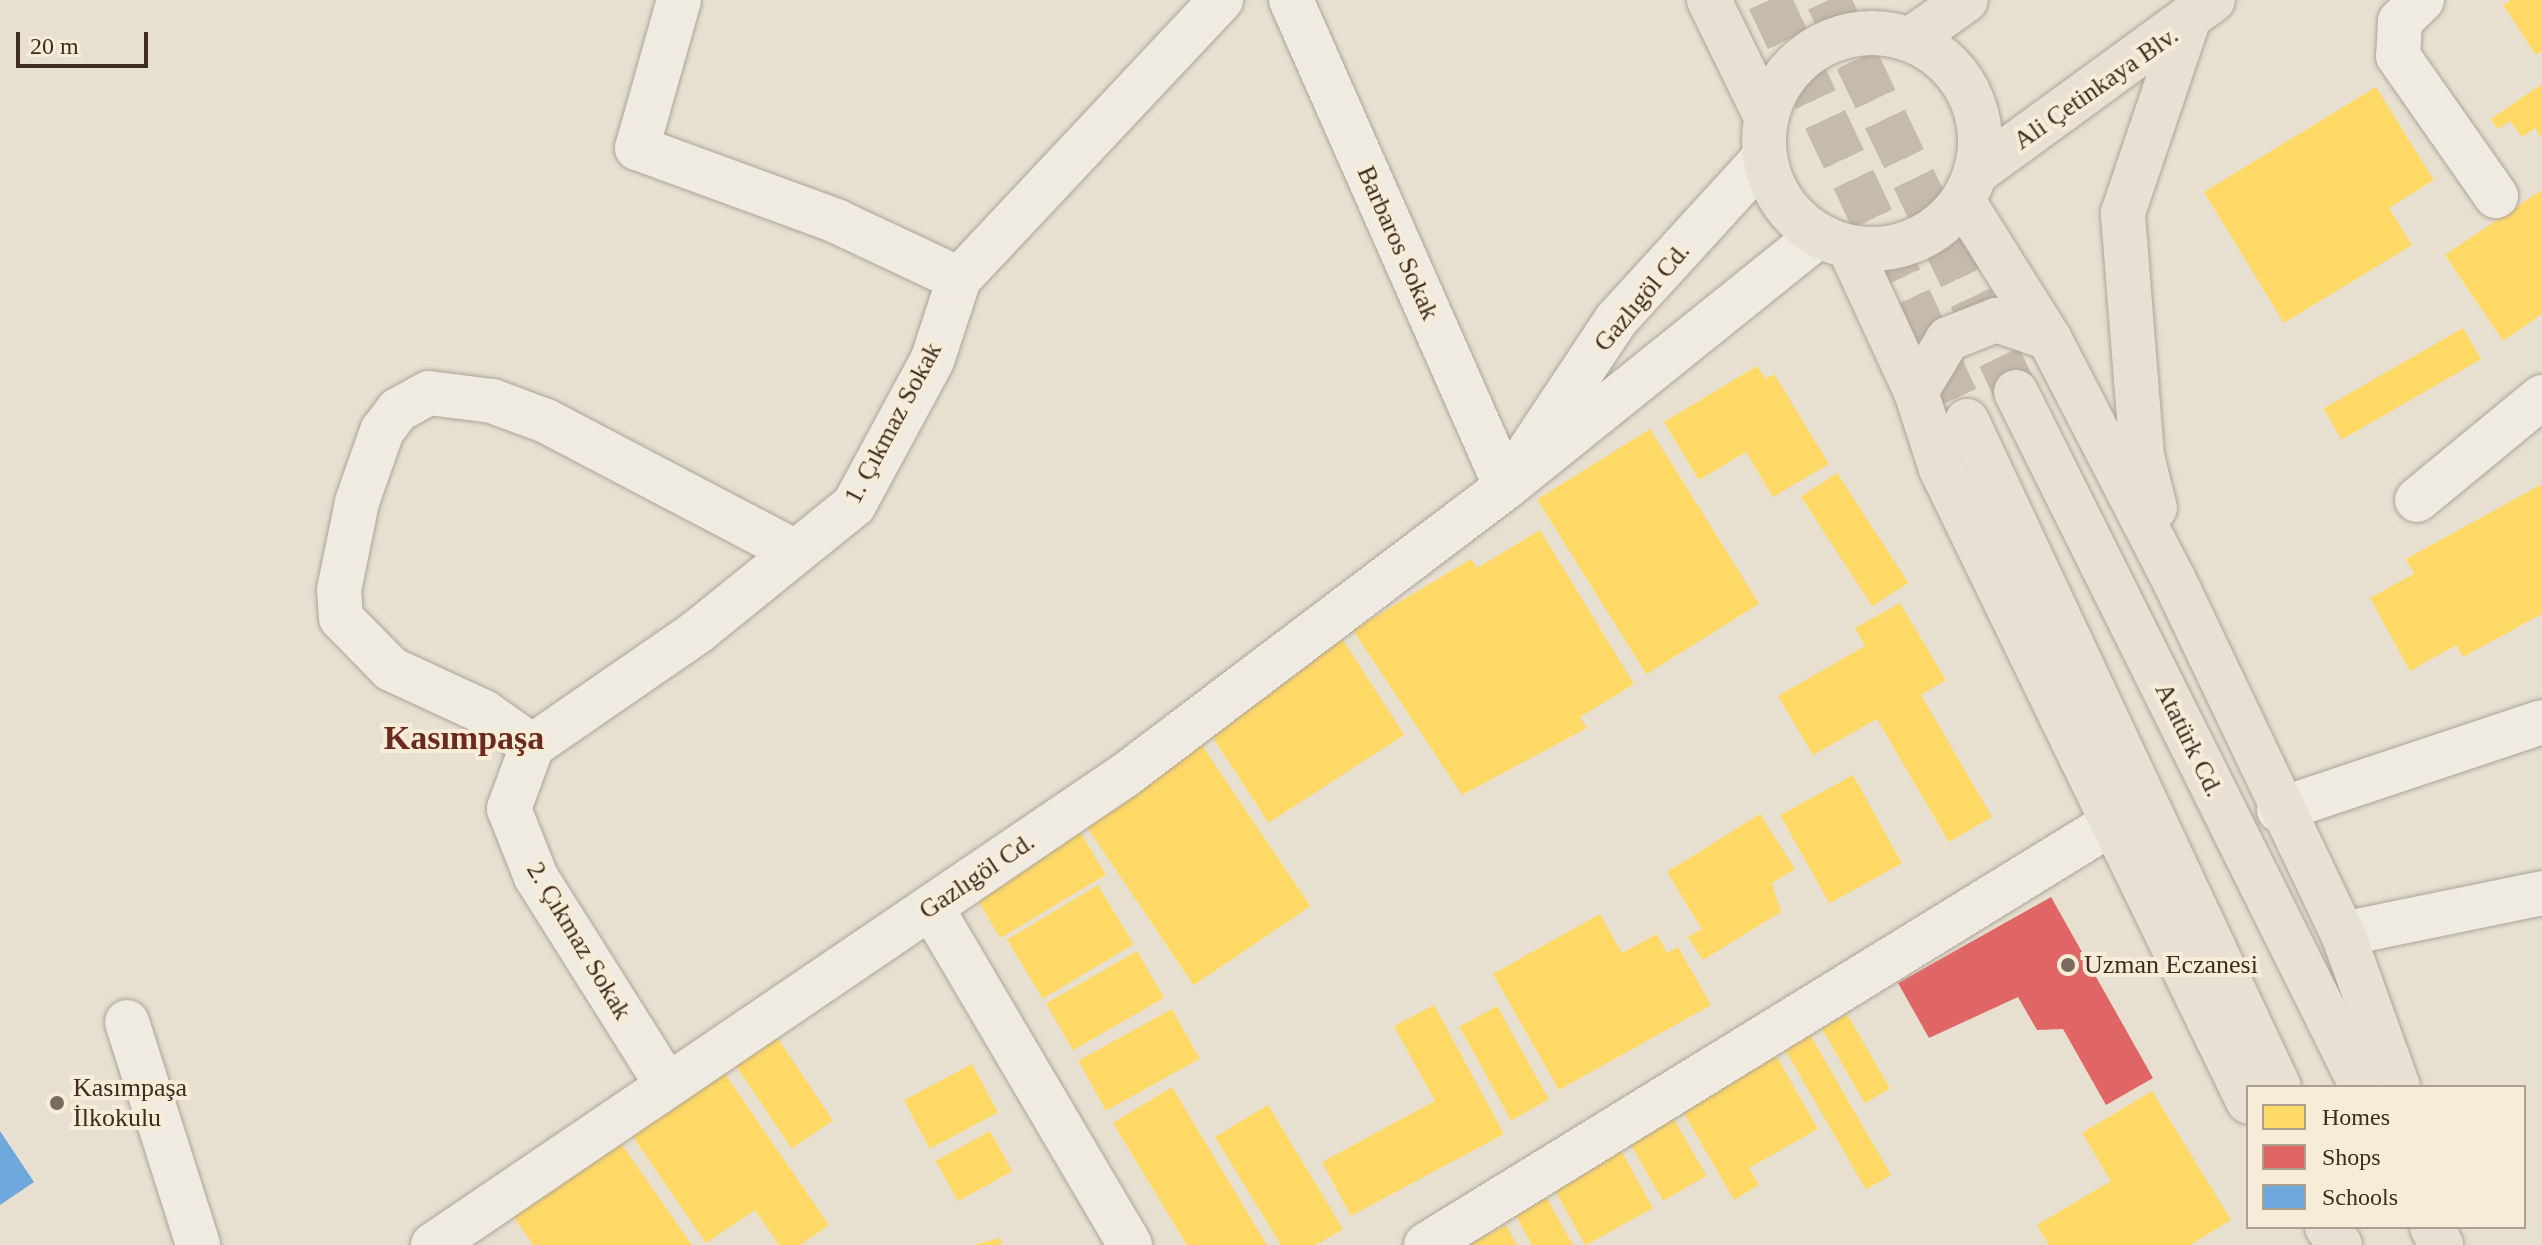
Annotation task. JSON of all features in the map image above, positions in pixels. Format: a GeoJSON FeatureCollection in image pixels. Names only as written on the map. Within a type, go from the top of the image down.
{"type":"FeatureCollection","features":[{"type":"Feature","properties":{"kind":"main road"},"geometry":{"type":"LineString","coordinates":[[1709,0],[1765,137],[1792,216],[1834,242],[1916,392],[1941,469],[2109,825],[2246,1097]]}},
{"type":"Feature","properties":{"kind":"main road"},"geometry":{"type":"LineString","coordinates":[[1765,137],[1791,67],[1816,47],[1847,34],[1892,25],[1966,0]]}},
{"type":"Feature","properties":{"kind":"main road"},"geometry":{"type":"LineString","coordinates":[[2174,580],[2142,456],[2123,213],[2200,12]]}},
{"type":"Feature","properties":{"kind":"main road","name":"Ali Çetinkaya Blv."},"geometry":{"type":"LineString","coordinates":[[1970,187],[2200,12]]}},
{"type":"Feature","properties":{"kind":"main road"},"geometry":{"type":"LineString","coordinates":[[1892,25],[1939,55],[1976,108],[1970,187],[2174,580],[2279,810],[2343,934],[2397,1085]]}},
{"type":"Feature","properties":{"kind":"main road"},"geometry":{"type":"LineString","coordinates":[[1834,242],[1913,242],[1970,187]]}},
{"type":"Feature","properties":{"kind":"main road"},"geometry":{"type":"LineString","coordinates":[[1916,392],[1948,339],[1996,320],[2049,338]]}},
{"type":"Feature","properties":{"kind":"main road","name":"Atatürk Cd."},"geometry":{"type":"LineString","coordinates":[[2016,392],[2361,1085]]}},
{"type":"Feature","properties":{"kind":"main road"},"geometry":{"type":"LineString","coordinates":[[1967,421],[2278,1085]]}},
{"type":"Feature","properties":{"kind":"street"},"geometry":{"type":"LineString","coordinates":[[679,0],[637,148],[836,221],[959,279]]}},
{"type":"Feature","properties":{"kind":"street","name":"1. Çıkmaz Sokak"},"geometry":{"type":"LineString","coordinates":[[532,746],[796,552],[854,505],[932,361],[959,279],[1221,0]]}},
{"type":"Feature","properties":{"kind":"street","name":"Barbaros Sokak"},"geometry":{"type":"LineString","coordinates":[[1291,0],[1506,487]]}},
{"type":"Feature","properties":{"kind":"street"},"geometry":{"type":"LineString","coordinates":[[2422,0],[2400,21],[2398,56],[2496,196]]}},
{"type":"Feature","properties":{"kind":"street","name":"Gazlıgöl Cd."},"geometry":{"type":"LineString","coordinates":[[1506,487],[1616,320],[1765,137]]}},
{"type":"Feature","properties":{"kind":"street","name":"Gazlıgöl Cd."},"geometry":{"type":"LineString","coordinates":[[433,1245],[1124,776],[1834,242]]}},
{"type":"Feature","properties":{"kind":"street"},"geometry":{"type":"LineString","coordinates":[[532,746],[484,712],[391,669],[341,618],[339,590],[357,502],[382,431],[398,410],[429,393],[492,401],[546,421],[796,552]]}},
{"type":"Feature","properties":{"kind":"street"},"geometry":{"type":"LineString","coordinates":[[2417,500],[2542,397]]}},
{"type":"Feature","properties":{"kind":"street"},"geometry":{"type":"LineString","coordinates":[[2279,810],[2542,722]]}},
{"type":"Feature","properties":{"kind":"street","name":"2. Çıkmaz Sokak"},"geometry":{"type":"LineString","coordinates":[[532,746],[509,809],[536,877],[667,1085]]}},
{"type":"Feature","properties":{"kind":"street"},"geometry":{"type":"LineString","coordinates":[[1426,1245],[2109,825]]}},
{"type":"Feature","properties":{"kind":"street"},"geometry":{"type":"LineString","coordinates":[[2343,934],[2542,893]]}},
{"type":"Feature","properties":{"kind":"street"},"geometry":{"type":"LineString","coordinates":[[931,907],[1130,1245]]}},
{"type":"Feature","properties":{"kind":"street"},"geometry":{"type":"LineString","coordinates":[[127,1022],[198,1245]]}},
{"type":"Feature","properties":{"kind":"building: Homes"},"geometry":{"type":"Polygon","coordinates":[[[2511,0],[2542,0],[2542,51],[2536,55],[2503,5],[2511,0]]]}},
{"type":"Feature","properties":{"kind":"building: Homes"},"geometry":{"type":"Polygon","coordinates":[[[2542,84],[2542,138],[2535,128],[2522,137],[2510,121],[2498,129],[2491,119],[2542,84]]]}},
{"type":"Feature","properties":{"kind":"building: Homes"},"geometry":{"type":"Polygon","coordinates":[[[2376,87],[2434,180],[2389,208],[2412,245],[2284,323],[2204,192],[2376,87]]]}},
{"type":"Feature","properties":{"kind":"building: Homes"},"geometry":{"type":"Polygon","coordinates":[[[2542,190],[2542,314],[2503,341],[2445,255],[2542,190]]]}},
{"type":"Feature","properties":{"kind":"building: Homes"},"geometry":{"type":"Polygon","coordinates":[[[2463,328],[2481,359],[2342,440],[2324,408],[2463,328]]]}},
{"type":"Feature","properties":{"kind":"building: Homes"},"geometry":{"type":"Polygon","coordinates":[[[1757,366],[1765,379],[1774,374],[1829,464],[1773,497],[1746,452],[1699,480],[1664,422],[1757,366]]]}},
{"type":"Feature","properties":{"kind":"building: Homes"},"geometry":{"type":"Polygon","coordinates":[[[1650,429],[1759,604],[1646,674],[1537,499],[1650,429]]]}},
{"type":"Feature","properties":{"kind":"building: Homes"},"geometry":{"type":"Polygon","coordinates":[[[1837,473],[1908,583],[1872,606],[1801,496],[1837,473]]]}},
{"type":"Feature","properties":{"kind":"building: Homes"},"geometry":{"type":"Polygon","coordinates":[[[2542,484],[2542,614],[2463,657],[2456,645],[2410,671],[2370,598],[2414,574],[2406,559],[2542,484]]]}},
{"type":"Feature","properties":{"kind":"building: Homes"},"geometry":{"type":"Polygon","coordinates":[[[1540,530],[1634,684],[1580,717],[1587,728],[1462,795],[1353,630],[1471,559],[1477,568],[1540,530]]]}},
{"type":"Feature","properties":{"kind":"building: Homes"},"geometry":{"type":"Polygon","coordinates":[[[1900,603],[1946,680],[1921,695],[1992,817],[1949,842],[1877,719],[1813,755],[1778,696],[1865,646],[1855,628],[1900,603]]]}},
{"type":"Feature","properties":{"kind":"building: Homes"},"geometry":{"type":"Polygon","coordinates":[[[1339,634],[1404,735],[1268,823],[1203,722],[1339,634]]]}},
{"type":"Feature","properties":{"kind":"building: Homes"},"geometry":{"type":"Polygon","coordinates":[[[1197,738],[1311,906],[1194,985],[1080,817],[1197,738]]]}},
{"type":"Feature","properties":{"kind":"building: Homes"},"geometry":{"type":"Polygon","coordinates":[[[1853,775],[1902,863],[1829,904],[1780,815],[1853,775]]]}},
{"type":"Feature","properties":{"kind":"building: Homes"},"geometry":{"type":"Polygon","coordinates":[[[1760,814],[1795,869],[1772,883],[1781,912],[1703,960],[1688,937],[1702,929],[1667,872],[1760,814]]]}},
{"type":"Feature","properties":{"kind":"building: Homes"},"geometry":{"type":"Polygon","coordinates":[[[1076,825],[1106,875],[1000,938],[971,888],[1076,825]]]}},
{"type":"Feature","properties":{"kind":"building: Homes"},"geometry":{"type":"Polygon","coordinates":[[[1098,885],[1134,944],[1043,999],[1007,940],[1098,885]]]}},
{"type":"Feature","properties":{"kind":"building: Homes"},"geometry":{"type":"Polygon","coordinates":[[[1600,914],[1622,953],[1657,934],[1667,953],[1678,947],[1711,1005],[1559,1090],[1493,974],[1600,914]]]}},
{"type":"Feature","properties":{"kind":"building: Homes"},"geometry":{"type":"Polygon","coordinates":[[[1137,951],[1164,998],[1073,1050],[1046,1003],[1137,951]]]}},
{"type":"Feature","properties":{"kind":"building: Homes"},"geometry":{"type":"Polygon","coordinates":[[[1434,1005],[1504,1134],[1351,1216],[1322,1162],[1435,1101],[1394,1026],[1434,1005]]]}},
{"type":"Feature","properties":{"kind":"building: Homes"},"geometry":{"type":"Polygon","coordinates":[[[1497,1006],[1549,1100],[1511,1120],[1459,1027],[1497,1006]]]}},
{"type":"Feature","properties":{"kind":"building: Homes"},"geometry":{"type":"Polygon","coordinates":[[[1172,1009],[1200,1059],[1106,1111],[1078,1061],[1172,1009]]]}},
{"type":"Feature","properties":{"kind":"building: Homes"},"geometry":{"type":"Polygon","coordinates":[[[1847,1014],[1890,1088],[1865,1103],[1822,1028],[1847,1014]]]}},
{"type":"Feature","properties":{"kind":"building: Homes"},"geometry":{"type":"Polygon","coordinates":[[[766,1021],[833,1120],[792,1148],[725,1049],[766,1021]]]}},
{"type":"Feature","properties":{"kind":"building: Homes"},"geometry":{"type":"Polygon","coordinates":[[[1809,1033],[1891,1175],[1866,1190],[1784,1048],[1809,1033]]]}},
{"type":"Feature","properties":{"kind":"building: Homes"},"geometry":{"type":"Polygon","coordinates":[[[1775,1054],[1818,1129],[1749,1168],[1759,1185],[1734,1200],[1681,1108],[1775,1054]]]}},
{"type":"Feature","properties":{"kind":"building: Homes"},"geometry":{"type":"Polygon","coordinates":[[[714,1058],[829,1225],[800,1245],[779,1245],[755,1210],[706,1243],[622,1121],[714,1058]]]}},
{"type":"Feature","properties":{"kind":"building: Homes"},"geometry":{"type":"Polygon","coordinates":[[[972,1064],[998,1113],[930,1149],[904,1100],[972,1064]]]}},
{"type":"Feature","properties":{"kind":"building: Homes"},"geometry":{"type":"Polygon","coordinates":[[[1172,1087],[1267,1245],[1187,1245],[1113,1123],[1172,1087]]]}},
{"type":"Feature","properties":{"kind":"building: Homes"},"geometry":{"type":"Polygon","coordinates":[[[2152,1091],[2231,1220],[2190,1245],[2049,1245],[2037,1225],[2111,1181],[2082,1133],[2152,1091]]]}},
{"type":"Feature","properties":{"kind":"building: Homes"},"geometry":{"type":"Polygon","coordinates":[[[1268,1105],[1343,1229],[1316,1245],[1281,1245],[1215,1137],[1268,1105]]]}},
{"type":"Feature","properties":{"kind":"building: Homes"},"geometry":{"type":"Polygon","coordinates":[[[1672,1116],[1706,1176],[1663,1201],[1629,1141],[1672,1116]]]}},
{"type":"Feature","properties":{"kind":"building: Homes"},"geometry":{"type":"Polygon","coordinates":[[[611,1129],[692,1245],[533,1245],[504,1202],[611,1129]]]}},
{"type":"Feature","properties":{"kind":"building: Homes"},"geometry":{"type":"Polygon","coordinates":[[[990,1131],[1012,1171],[958,1201],[936,1161],[990,1131]]]}},
{"type":"Feature","properties":{"kind":"building: Homes"},"geometry":{"type":"Polygon","coordinates":[[[1618,1145],[1653,1208],[1585,1245],[1551,1182],[1618,1145]]]}},
{"type":"Feature","properties":{"kind":"building: Homes"},"geometry":{"type":"Polygon","coordinates":[[[1541,1188],[1573,1245],[1532,1245],[1510,1205],[1541,1188]]]}},
{"type":"Feature","properties":{"kind":"building: Homes"},"geometry":{"type":"Polygon","coordinates":[[[1506,1225],[1517,1245],[1468,1245],[1506,1225]]]}},
{"type":"Feature","properties":{"kind":"building: Homes"},"geometry":{"type":"Polygon","coordinates":[[[1000,1238],[1002,1245],[977,1245],[977,1244],[1000,1238]]]}},
{"type":"Feature","properties":{"kind":"building: Shops"},"geometry":{"type":"Polygon","coordinates":[[[2051,897],[2153,1078],[2106,1105],[2063,1029],[2037,1030],[2018,997],[1929,1038],[1898,983],[2051,897]]]}},
{"type":"Feature","properties":{"kind":"building: Schools"},"geometry":{"type":"Polygon","coordinates":[[[0,1131],[34,1182],[0,1205],[0,1131]]]}},
{"type":"Feature","properties":{"kind":"tunnel"},"geometry":{"type":"LineString","coordinates":[[1769,0],[1967,421]]}},
{"type":"Feature","properties":{"kind":"tunnel"},"geometry":{"type":"LineString","coordinates":[[1828,0],[2016,392]]}},
{"type":"Feature","properties":{"kind":"place","name":"Uzman Eczanesi"},"geometry":{"type":"Point","coordinates":[2068,965]}},
{"type":"Feature","properties":{"kind":"place","name":"Kasımpaşa İlkokulu"},"geometry":{"type":"Point","coordinates":[57,1103]}},
{"type":"Feature","properties":{"kind":"district","name":"Kasımpaşa"},"geometry":{"type":"Point","coordinates":[464,738]}}]}
